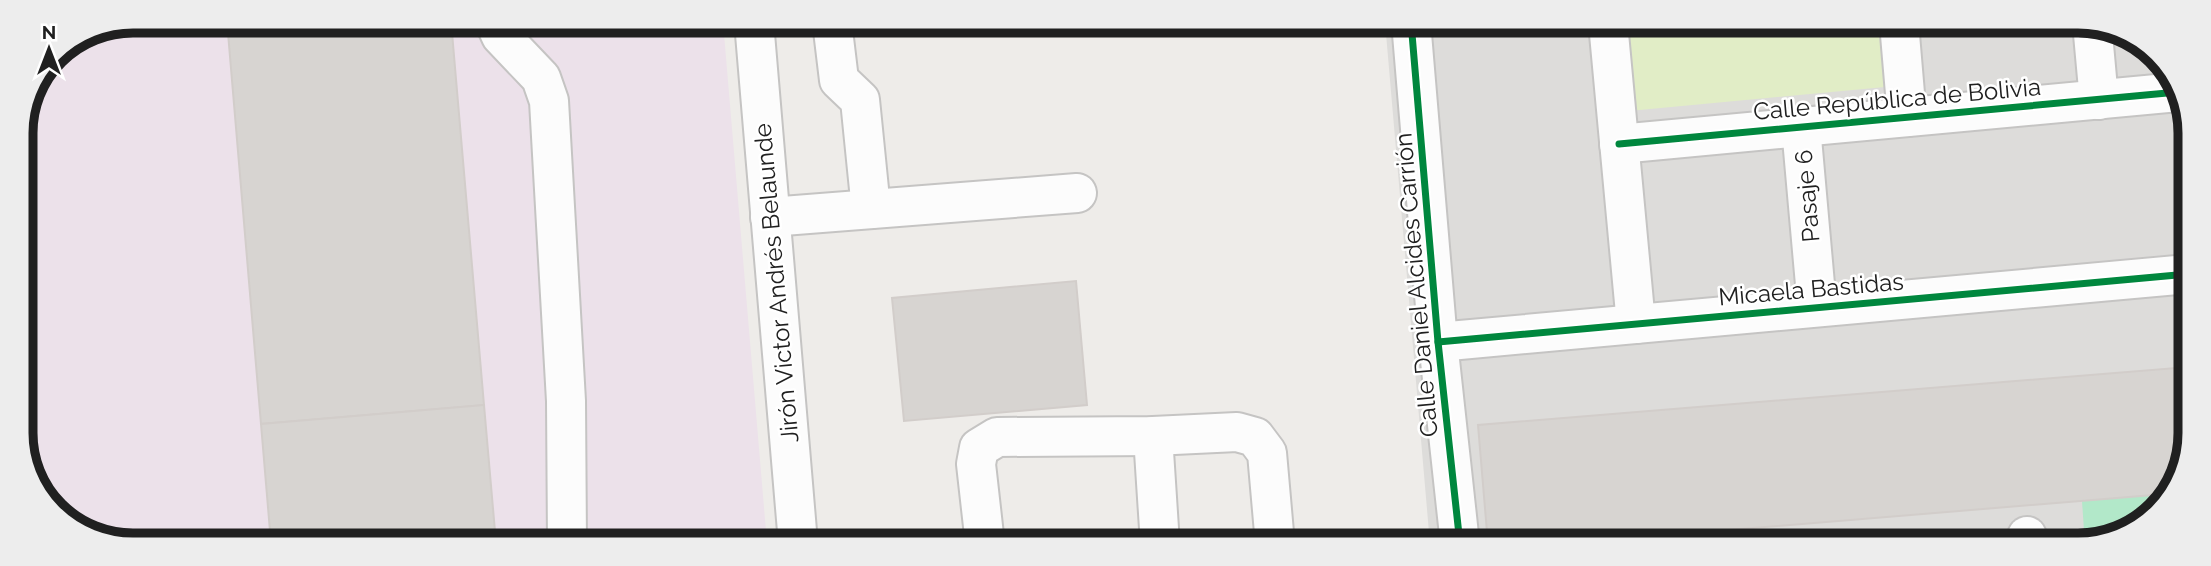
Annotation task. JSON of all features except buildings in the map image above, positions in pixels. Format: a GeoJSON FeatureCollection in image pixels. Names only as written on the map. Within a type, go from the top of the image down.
{"type":"FeatureCollection","features":[{"type":"Feature","properties":{"kind":"street"},"geometry":{"type":"LineString","coordinates":[[500,33],[541,78],[549,101],[566,401],[567,533]]}},
{"type":"Feature","properties":{"kind":"street","name":"Jirón Victor Andrés Belaunde"},"geometry":{"type":"LineString","coordinates":[[755,33],[797,533]]}},
{"type":"Feature","properties":{"kind":"street"},"geometry":{"type":"LineString","coordinates":[[833,33],[839,80],[860,100],[871,209]]}},
{"type":"Feature","properties":{"kind":"street","name":"Calle Daniel Alcides Carrión"},"geometry":{"type":"LineString","coordinates":[[1412,33],[1438,342],[1459,533]]}},
{"type":"Feature","properties":{"kind":"street"},"geometry":{"type":"LineString","coordinates":[[1609,33],[1636,324]]}},
{"type":"Feature","properties":{"kind":"street"},"geometry":{"type":"LineString","coordinates":[[1900,33],[1908,117]]}},
{"type":"Feature","properties":{"kind":"street"},"geometry":{"type":"LineString","coordinates":[[2093,35],[2099,100]]}},
{"type":"Feature","properties":{"kind":"street","name":"Calle República de Bolivia"},"geometry":{"type":"LineString","coordinates":[[1619,144],[2168,93]]}},
{"type":"Feature","properties":{"kind":"street","name":"Pasaje 6"},"geometry":{"type":"LineString","coordinates":[[1801,127],[1817,307]]}},
{"type":"Feature","properties":{"kind":"street"},"geometry":{"type":"LineString","coordinates":[[770,217],[1077,192]]}},
{"type":"Feature","properties":{"kind":"street","name":"Micaela Bastidas"},"geometry":{"type":"LineString","coordinates":[[1438,342],[2178,275]]}},
{"type":"Feature","properties":{"kind":"street"},"geometry":{"type":"LineString","coordinates":[[984,533],[976,464],[979,448],[996,437],[1153,436],[1237,432],[1255,437],[1266,453],[1274,533]]}},
{"type":"Feature","properties":{"kind":"street"},"geometry":{"type":"LineString","coordinates":[[1153,436],[1159,533]]}},
{"type":"Feature","properties":{"kind":"shaded area"},"geometry":{"type":"Polygon","coordinates":[[[724,33],[766,533],[133,533],[101,527],[72,512],[54,494],[41,471],[33,433],[33,127],[37,107],[47,84],[84,84],[84,47],[114,35],[724,33]]]}},
{"type":"Feature","properties":{"kind":"shaded area"},"geometry":{"type":"Polygon","coordinates":[[[1386,33],[2078,33],[2097,35],[2128,47],[2157,72],[2164,83],[2176,114],[2178,133],[2178,433],[2176,452],[2164,483],[2153,499],[2133,516],[2116,525],[2084,533],[1429,533],[1386,33]]]}},
{"type":"Feature","properties":{"kind":"green space"},"geometry":{"type":"Polygon","coordinates":[[[1621,33],[1881,33],[1885,87],[1629,111],[1621,33]]]}},
{"type":"Feature","properties":{"kind":"green space"},"geometry":{"type":"Polygon","coordinates":[[[2156,495],[2133,516],[2116,525],[2084,533],[2082,501],[2156,495]]]}},
{"type":"Feature","properties":{"kind":"cycle path"},"geometry":{"type":"LineString","coordinates":[[1412,33],[1438,342],[1459,533]]}},
{"type":"Feature","properties":{"kind":"cycle path"},"geometry":{"type":"LineString","coordinates":[[1619,144],[2168,93]]}},
{"type":"Feature","properties":{"kind":"cycle path"},"geometry":{"type":"LineString","coordinates":[[1438,342],[2178,275]]}}]}
